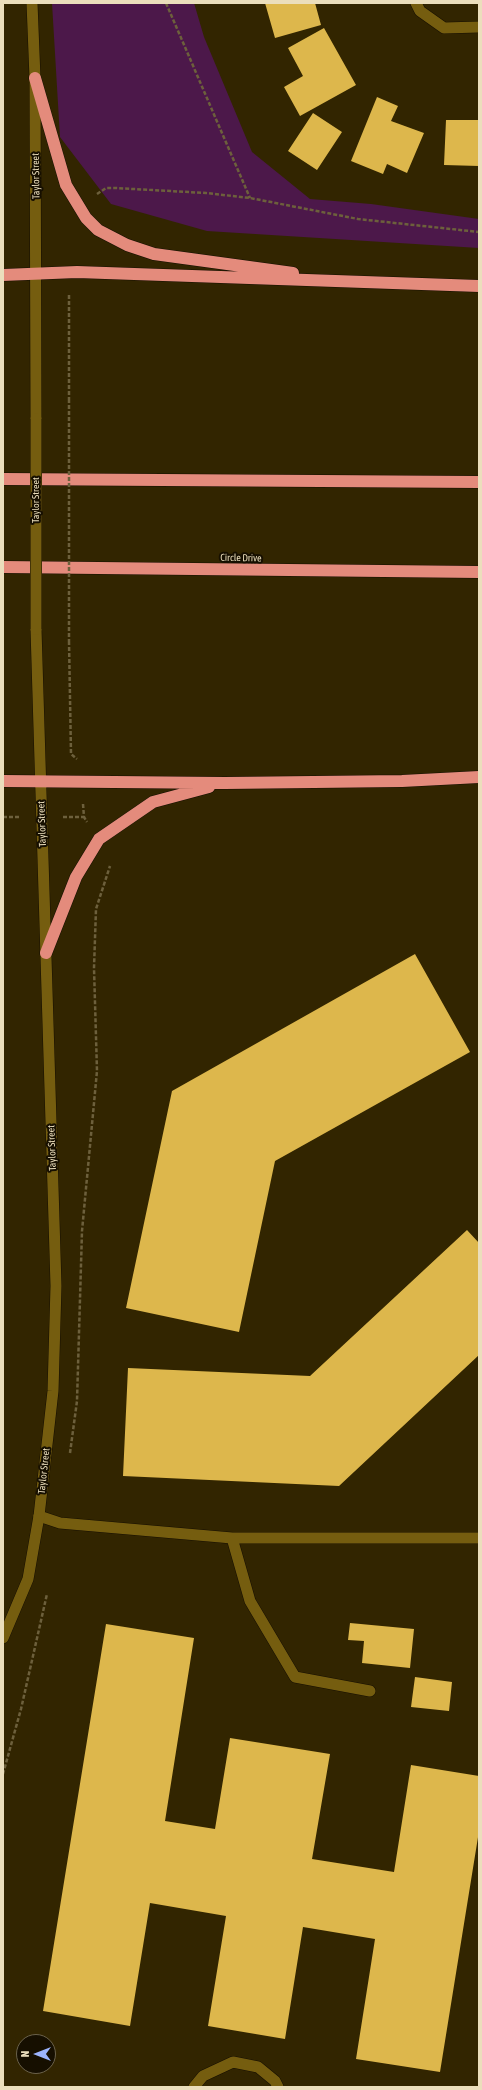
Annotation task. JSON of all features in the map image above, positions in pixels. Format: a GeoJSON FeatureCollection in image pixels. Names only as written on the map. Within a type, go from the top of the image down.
{"type":"FeatureCollection","features":[{"type":"Feature","properties":{"kind":"highway"},"geometry":{"type":"LineString","coordinates":[[35,78],[66,185],[86,218],[98,230],[127,245],[154,254],[359,283]]}},
{"type":"Feature","properties":{"kind":"highway"},"geometry":{"type":"LineString","coordinates":[[3,275],[77,272],[479,286]]}},
{"type":"Feature","properties":{"kind":"highway"},"geometry":{"type":"LineString","coordinates":[[3,479],[479,482]]}},
{"type":"Feature","properties":{"kind":"highway","name":"Circle Drive"},"geometry":{"type":"LineString","coordinates":[[3,567],[479,572]]}},
{"type":"Feature","properties":{"kind":"highway"},"geometry":{"type":"LineString","coordinates":[[3,781],[225,783],[402,781],[479,777]]}},
{"type":"Feature","properties":{"kind":"highway"},"geometry":{"type":"LineString","coordinates":[[46,953],[76,877],[99,839],[153,802],[225,783]]}},
{"type":"Feature","properties":{"kind":"main road","name":"Taylor Street"},"geometry":{"type":"LineString","coordinates":[[3,1638],[28,1579],[39,1516],[53,1391],[56,1286],[36,629],[37,274],[35,78],[32,3]]}},
{"type":"Feature","properties":{"kind":"main road"},"geometry":{"type":"LineString","coordinates":[[416,3],[420,12],[444,28],[479,27]]}},
{"type":"Feature","properties":{"kind":"main road"},"geometry":{"type":"LineString","coordinates":[[39,1516],[60,1523],[232,1538],[479,1538]]}},
{"type":"Feature","properties":{"kind":"main road"},"geometry":{"type":"LineString","coordinates":[[232,1538],[250,1601],[295,1678],[370,1691]]}},
{"type":"Feature","properties":{"kind":"main road"},"geometry":{"type":"LineString","coordinates":[[194,2087],[203,2076],[233,2062],[258,2067],[275,2082],[278,2087]]}},
{"type":"Feature","properties":{"kind":"path"},"geometry":{"type":"LineString","coordinates":[[166,3],[166,7],[250,198]]}},
{"type":"Feature","properties":{"kind":"path"},"geometry":{"type":"LineString","coordinates":[[86,218],[91,203],[97,193],[106,188],[206,193],[250,198],[358,219],[479,232]]}},
{"type":"Feature","properties":{"kind":"path"},"geometry":{"type":"LineString","coordinates":[[70,1454],[77,1401],[82,1231],[97,1070],[94,968],[96,909],[114,853],[99,839],[84,817],[78,760],[71,754],[69,294],[77,272]]}},
{"type":"Feature","properties":{"kind":"path"},"geometry":{"type":"LineString","coordinates":[[3,1774],[41,1625]]}},
{"type":"Feature","properties":{"kind":"shaded area"},"geometry":{"type":"Polygon","coordinates":[[[52,3],[194,3],[204,37],[252,152],[310,199],[371,204],[479,219],[479,248],[207,231],[111,204],[60,137],[52,3]]]}},
{"type":"Feature","properties":{"kind":"building"},"geometry":{"type":"Polygon","coordinates":[[[265,3],[315,3],[321,25],[275,38],[265,3]]]}},
{"type":"Feature","properties":{"kind":"building"},"geometry":{"type":"Polygon","coordinates":[[[324,28],[356,85],[300,116],[284,87],[303,76],[288,48],[324,28]]]}},
{"type":"Feature","properties":{"kind":"building"},"geometry":{"type":"Polygon","coordinates":[[[377,97],[398,106],[391,121],[424,133],[407,173],[387,164],[383,174],[351,161],[377,97]]]}},
{"type":"Feature","properties":{"kind":"building"},"geometry":{"type":"Polygon","coordinates":[[[313,113],[342,132],[317,170],[288,151],[313,113]]]}},
{"type":"Feature","properties":{"kind":"building"},"geometry":{"type":"Polygon","coordinates":[[[446,120],[479,120],[479,166],[444,165],[446,120]]]}},
{"type":"Feature","properties":{"kind":"building"},"geometry":{"type":"Polygon","coordinates":[[[415,954],[470,1052],[275,1161],[239,1332],[126,1308],[172,1091],[415,954]]]}},
{"type":"Feature","properties":{"kind":"building"},"geometry":{"type":"Polygon","coordinates":[[[467,1230],[479,1243],[479,1355],[339,1486],[123,1476],[128,1368],[310,1376],[467,1230]]]}},
{"type":"Feature","properties":{"kind":"building"},"geometry":{"type":"Polygon","coordinates":[[[350,1623],[414,1629],[410,1668],[362,1663],[364,1641],[348,1640],[350,1623]]]}},
{"type":"Feature","properties":{"kind":"building"},"geometry":{"type":"Polygon","coordinates":[[[106,1624],[194,1638],[165,1821],[215,1829],[230,1738],[330,1754],[312,1859],[394,1872],[411,1765],[479,1776],[479,1831],[440,2072],[356,2059],[375,1939],[303,1927],[285,2039],[208,2026],[226,1916],[150,1903],[130,2026],[43,2011],[106,1624]]]}},
{"type":"Feature","properties":{"kind":"building"},"geometry":{"type":"Polygon","coordinates":[[[415,1677],[452,1682],[449,1711],[411,1707],[415,1677]]]}}]}
